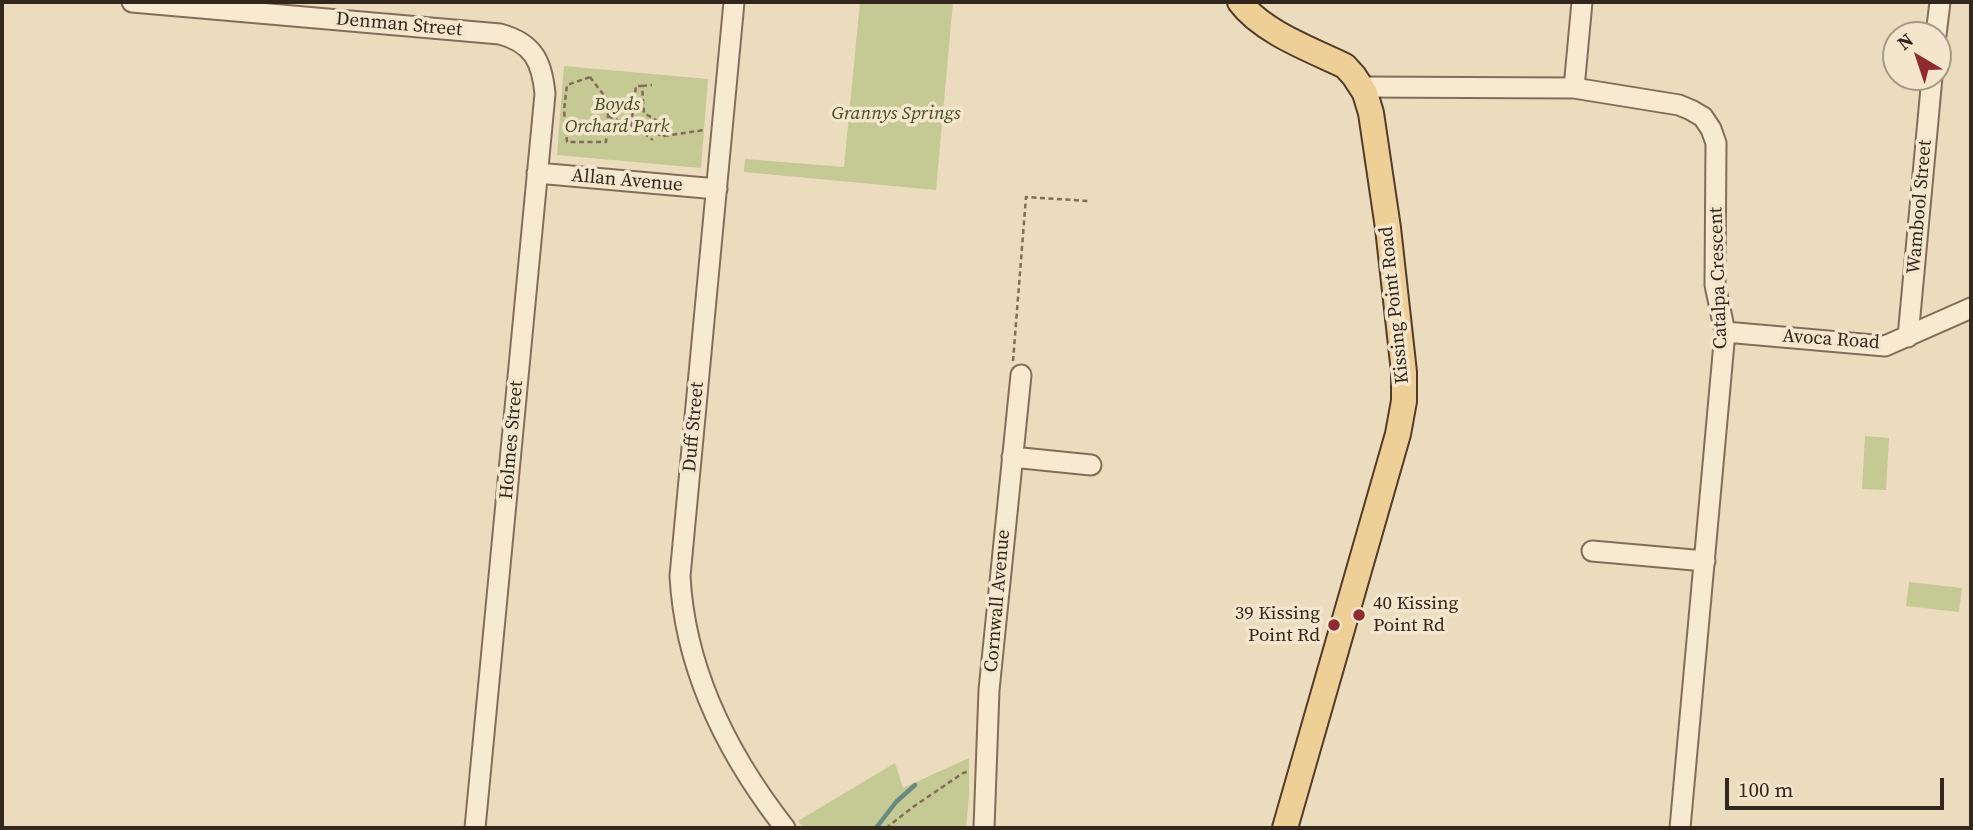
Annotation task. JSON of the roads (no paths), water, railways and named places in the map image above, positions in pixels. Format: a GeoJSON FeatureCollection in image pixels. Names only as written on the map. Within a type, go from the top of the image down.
{"type":"FeatureCollection","features":[{"type":"Feature","properties":{"kind":"main road","name":"Kissing Point Road"},"geometry":{"type":"LineString","coordinates":[[1240,2],[1262,24],[1345,66],[1361,87],[1371,113],[1388,228],[1404,372],[1404,401],[1398,434],[1285,828]]}},
{"type":"Feature","properties":{"kind":"street","name":"Denman Street"},"geometry":{"type":"LineString","coordinates":[[132,2],[500,34],[512,37],[534,54]]}},
{"type":"Feature","properties":{"kind":"street","name":"Duff Street"},"geometry":{"type":"LineString","coordinates":[[734,2],[680,576],[689,642],[703,685],[733,754],[785,828]]}},
{"type":"Feature","properties":{"kind":"street"},"geometry":{"type":"LineString","coordinates":[[1574,88],[1582,2]]}},
{"type":"Feature","properties":{"kind":"street"},"geometry":{"type":"LineString","coordinates":[[1938,21],[1940,2]]}},
{"type":"Feature","properties":{"kind":"street","name":"Holmes Street"},"geometry":{"type":"LineString","coordinates":[[475,828],[545,94],[540,67],[534,54]]}},
{"type":"Feature","properties":{"kind":"street","name":"Catalpa Crescent"},"geometry":{"type":"LineString","coordinates":[[1361,87],[1574,88],[1679,105],[1703,117],[1711,129],[1716,143],[1715,285],[1725,332],[1680,828]]}},
{"type":"Feature","properties":{"kind":"street","name":"Wambool Street"},"geometry":{"type":"LineString","coordinates":[[1908,337],[1931,91]]}},
{"type":"Feature","properties":{"kind":"street","name":"Allan Avenue"},"geometry":{"type":"LineString","coordinates":[[537,173],[717,189]]}},
{"type":"Feature","properties":{"kind":"street","name":"Avoca Road"},"geometry":{"type":"LineString","coordinates":[[1725,332],[1885,346],[1971,308]]}},
{"type":"Feature","properties":{"kind":"street","name":"Cornwall Avenue"},"geometry":{"type":"LineString","coordinates":[[984,828],[989,690],[1021,374]]}},
{"type":"Feature","properties":{"kind":"street"},"geometry":{"type":"LineString","coordinates":[[1012,457],[1091,465]]}},
{"type":"Feature","properties":{"kind":"street"},"geometry":{"type":"LineString","coordinates":[[1592,551],[1705,561]]}},
{"type":"Feature","properties":{"kind":"waterway"},"geometry":{"type":"LineString","coordinates":[[876,828],[896,802],[915,785]]}},
{"type":"Feature","properties":{"kind":"place","name":"40 Kissing Point Rd"},"geometry":{"type":"Point","coordinates":[1359,615]}},
{"type":"Feature","properties":{"kind":"place","name":"39 Kissing Point Rd"},"geometry":{"type":"Point","coordinates":[1334,625]}},
{"type":"Feature","properties":{"kind":"park label","name":"Grannys Springs"},"geometry":{"type":"Point","coordinates":[896,114]}},
{"type":"Feature","properties":{"kind":"park label","name":"Boyds Orchard Park"},"geometry":{"type":"Point","coordinates":[617,116]}}]}
